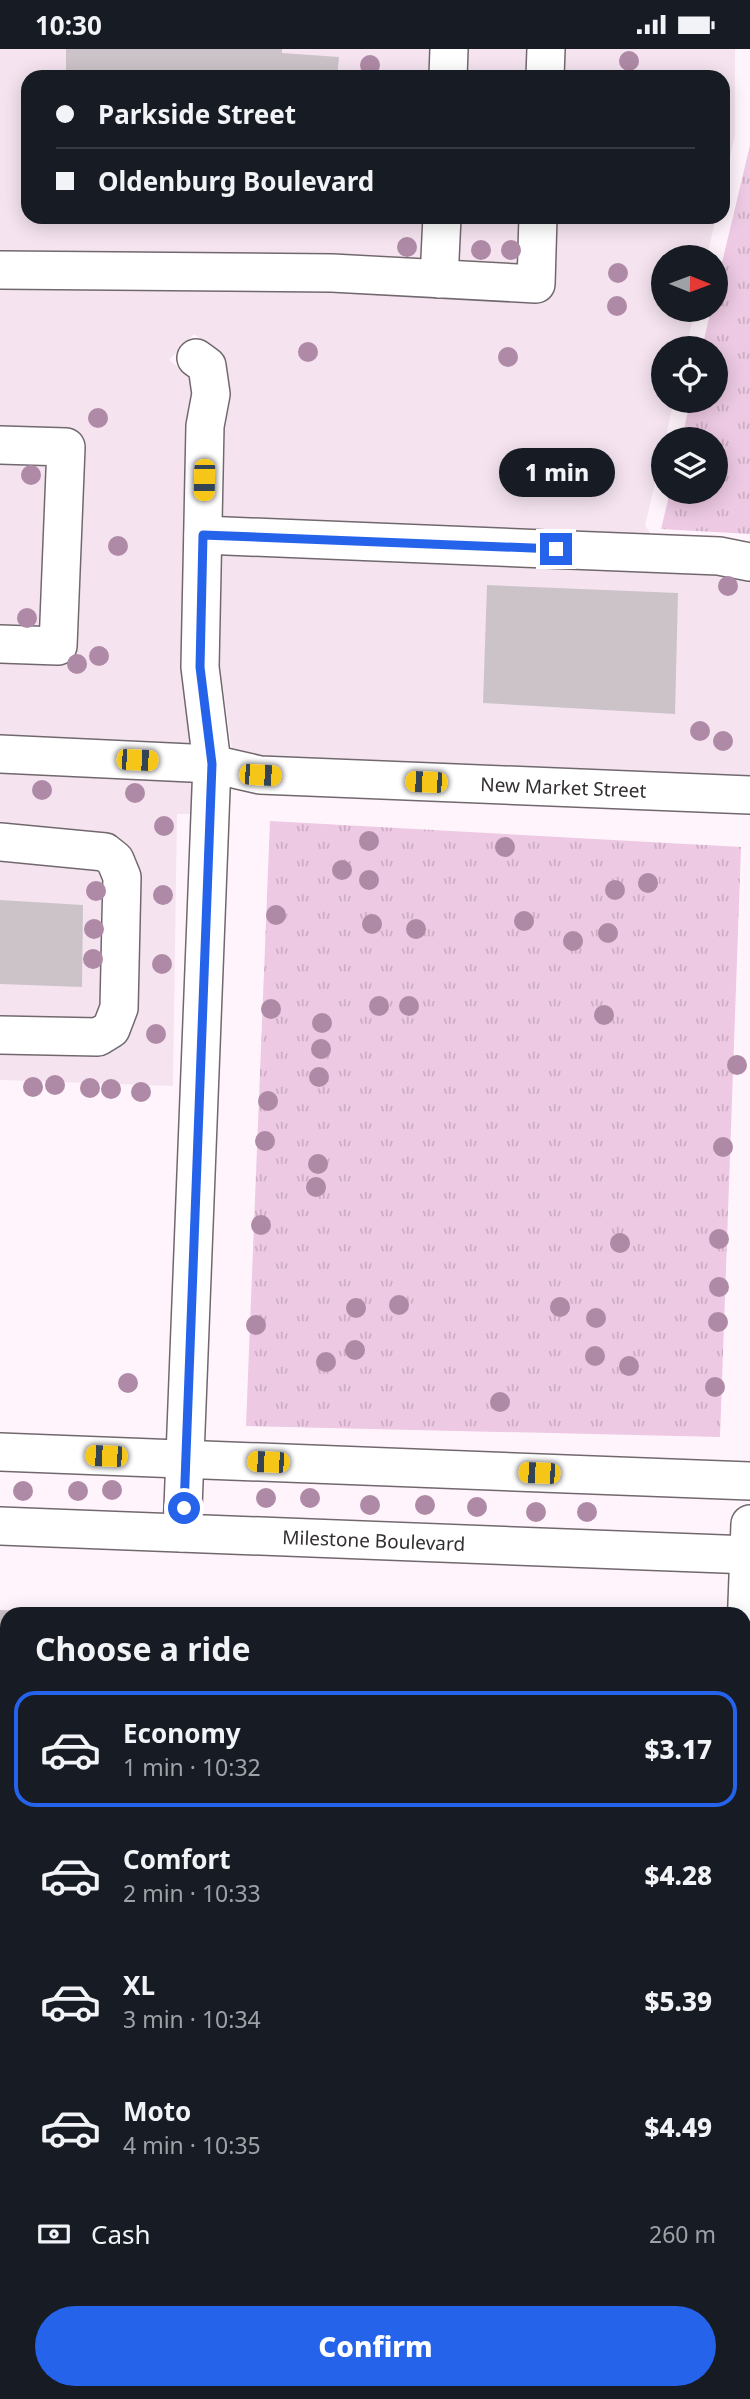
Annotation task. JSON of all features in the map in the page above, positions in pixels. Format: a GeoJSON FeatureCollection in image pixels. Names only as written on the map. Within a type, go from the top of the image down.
{"type":"FeatureCollection","features":[{"type":"Feature","properties":{"kind":"street"},"geometry":{"type":"LineString","coordinates":[[448,70],[449,49]]}},
{"type":"Feature","properties":{"kind":"street"},"geometry":{"type":"LineString","coordinates":[[545,70],[546,49]]}},
{"type":"Feature","properties":{"kind":"street"},"geometry":{"type":"LineString","coordinates":[[439,279],[442,224]]}},
{"type":"Feature","properties":{"kind":"street"},"geometry":{"type":"LineString","coordinates":[[0,270],[332,273],[536,284],[538,224]]}},
{"type":"Feature","properties":{"kind":"street"},"geometry":{"type":"LineString","coordinates":[[183,1533],[212,764],[200,667],[205,426],[211,394],[207,366],[196,358]]}},
{"type":"Feature","properties":{"kind":"street"},"geometry":{"type":"LineString","coordinates":[[0,445],[66,447],[58,646],[0,644]]}},
{"type":"Feature","properties":{"kind":"street"},"geometry":{"type":"LineString","coordinates":[[203,535],[719,556],[750,562]]}},
{"type":"Feature","properties":{"kind":"street","name":"New Market Street"},"geometry":{"type":"LineString","coordinates":[[0,754],[212,764],[260,775],[750,795]]}},
{"type":"Feature","properties":{"kind":"street"},"geometry":{"type":"LineString","coordinates":[[0,842],[105,852],[115,860],[122,877],[119,1008],[111,1029],[98,1037],[0,1035]]}},
{"type":"Feature","properties":{"kind":"street"},"geometry":{"type":"LineString","coordinates":[[0,1452],[750,1481]]}},
{"type":"Feature","properties":{"kind":"street","name":"Milestone Boulevard"},"geometry":{"type":"LineString","coordinates":[[0,1526],[183,1533],[750,1545]]}},
{"type":"Feature","properties":{"kind":"street"},"geometry":{"type":"LineString","coordinates":[[747,1607],[750,1545]]}},
{"type":"Feature","properties":{"kind":"shaded area"},"geometry":{"type":"Polygon","coordinates":[[[0,49],[735,49],[735,135],[730,157],[730,70],[21,70],[21,224],[714,224],[710,245],[651,245],[651,322],[692,322],[689,336],[651,336],[651,413],[671,413],[668,427],[651,427],[651,500],[645,526],[653,536],[223,518],[225,428],[231,397],[227,364],[219,353],[194,334],[169,360],[188,375],[191,394],[185,425],[181,666],[190,746],[0,737],[0,49]]]}},
{"type":"Feature","properties":{"kind":"shaded area"},"geometry":{"type":"Polygon","coordinates":[[[222,553],[733,575],[750,580],[750,778],[264,758],[232,751],[220,666],[222,553]]]}},
{"type":"Feature","properties":{"kind":"shaded area"},"geometry":{"type":"Polygon","coordinates":[[[0,772],[192,780],[191,814],[177,814],[173,1086],[0,1080],[0,772]]]}},
{"type":"Feature","properties":{"kind":"green space"},"geometry":{"type":"Polygon","coordinates":[[[750,145],[750,534],[661,529],[667,504],[728,504],[728,427],[685,427],[687,413],[728,413],[728,336],[705,336],[708,322],[728,322],[726,245],[750,145]]]}},
{"type":"Feature","properties":{"kind":"green space"},"geometry":{"type":"Polygon","coordinates":[[[270,821],[741,847],[720,1437],[246,1426],[270,821]]]}},
{"type":"Feature","properties":{"kind":"building"},"geometry":{"type":"Polygon","coordinates":[[[66,49],[282,49],[282,53],[339,57],[338,70],[66,70],[66,49]]]}},
{"type":"Feature","properties":{"kind":"building"},"geometry":{"type":"Polygon","coordinates":[[[487,585],[678,593],[675,714],[483,703],[487,585]]]}},
{"type":"Feature","properties":{"kind":"building"},"geometry":{"type":"Polygon","coordinates":[[[0,900],[83,905],[82,987],[0,984],[0,900]]]}},
{"type":"Feature","properties":{"kind":"route"},"geometry":{"type":"LineString","coordinates":[[184,1508],[212,764],[200,667],[203,535],[556,549]]}}]}
